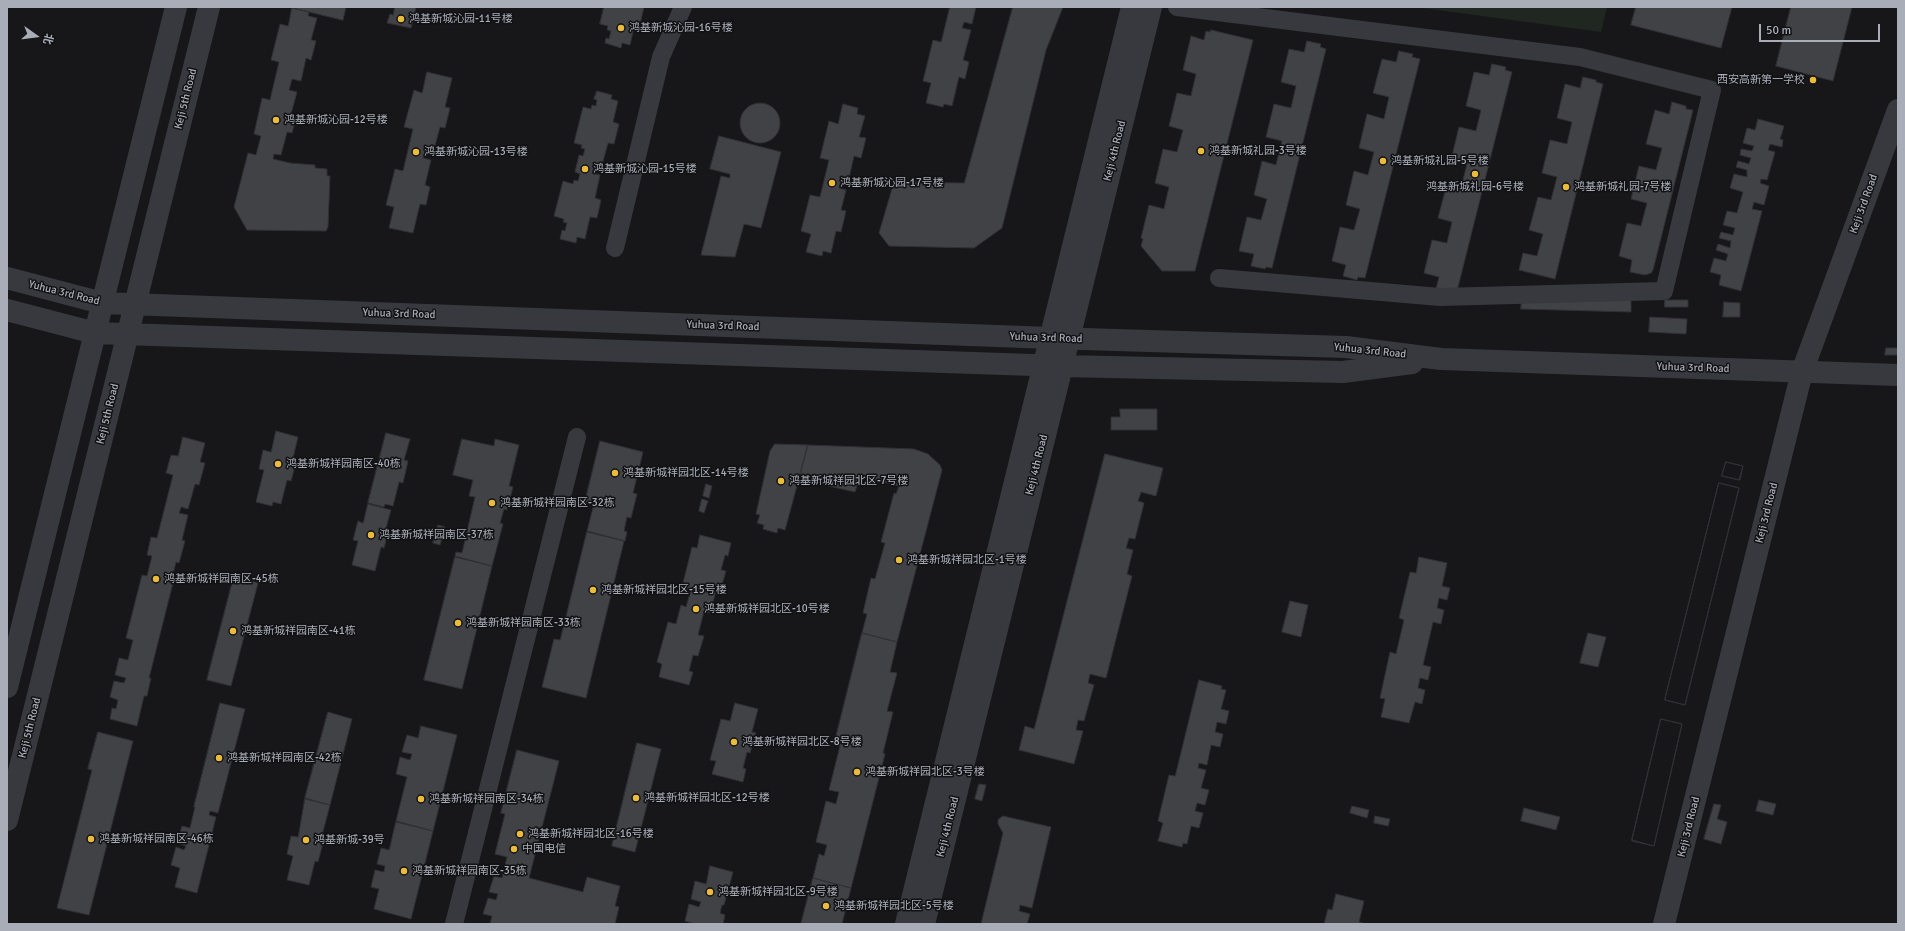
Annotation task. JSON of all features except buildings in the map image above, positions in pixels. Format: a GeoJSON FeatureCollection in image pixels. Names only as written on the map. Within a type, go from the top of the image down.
{"type":"FeatureCollection","features":[{"type":"Feature","properties":{"kind":"street"},"geometry":{"type":"LineString","coordinates":[[7,687],[176,7]]}},
{"type":"Feature","properties":{"kind":"street","name":"Keji 5th Road"},"geometry":{"type":"LineString","coordinates":[[7,820],[209,7]]}},
{"type":"Feature","properties":{"kind":"street"},"geometry":{"type":"LineString","coordinates":[[615,248],[662,57],[683,7]]}},
{"type":"Feature","properties":{"kind":"street","name":"Keji 4th Road"},"geometry":{"type":"LineString","coordinates":[[924,924],[1053,366],[1132,7]]}},
{"type":"Feature","properties":{"kind":"street","name":"Keji 4th Road"},"geometry":{"type":"LineString","coordinates":[[1059,338],[1151,7]]}},
{"type":"Feature","properties":{"kind":"street"},"geometry":{"type":"LineString","coordinates":[[1177,7],[1580,57],[1712,90],[1664,291],[1440,296],[1219,278]]}},
{"type":"Feature","properties":{"kind":"street","name":"Keji 3rd Road"},"geometry":{"type":"LineString","coordinates":[[1664,924],[1802,372],[1898,110]]}},
{"type":"Feature","properties":{"kind":"street"},"geometry":{"type":"LineString","coordinates":[[143,138],[174,147]]}},
{"type":"Feature","properties":{"kind":"street","name":"Yuhua 3rd Road"},"geometry":{"type":"LineString","coordinates":[[7,278],[102,303],[1346,347],[1441,359],[1898,375]]}},
{"type":"Feature","properties":{"kind":"street","name":"Yuhua 3rd Road"},"geometry":{"type":"LineString","coordinates":[[7,310],[95,333],[1053,366],[1342,372],[1441,359]]}},
{"type":"Feature","properties":{"kind":"street","name":"Keji 4th Road"},"geometry":{"type":"LineString","coordinates":[[906,924],[1053,366]]}},
{"type":"Feature","properties":{"kind":"street"},"geometry":{"type":"LineString","coordinates":[[454,924],[577,437]]}},
{"type":"Feature","properties":{"kind":"street"},"geometry":{"type":"LineString","coordinates":[[59,476],[90,484]]}},
{"type":"Feature","properties":{"kind":"shaded area"},"geometry":{"type":"Polygon","coordinates":[[[1415,7],[1607,7],[1601,32],[1415,7]]]}},
{"type":"Feature","properties":{"kind":"place","name":"鸿基新城沁园-11号楼"},"geometry":{"type":"Point","coordinates":[401,19]}},
{"type":"Feature","properties":{"kind":"place","name":"鸿基新城沁园-16号楼"},"geometry":{"type":"Point","coordinates":[621,28]}},
{"type":"Feature","properties":{"kind":"place","name":"西安高新第一学校"},"geometry":{"type":"Point","coordinates":[1813,80]}},
{"type":"Feature","properties":{"kind":"place","name":"鸿基新城沁园-12号楼"},"geometry":{"type":"Point","coordinates":[276,120]}},
{"type":"Feature","properties":{"kind":"place","name":"鸿基新城礼园-3号楼"},"geometry":{"type":"Point","coordinates":[1201,151]}},
{"type":"Feature","properties":{"kind":"place","name":"鸿基新城沁园-13号楼"},"geometry":{"type":"Point","coordinates":[416,152]}},
{"type":"Feature","properties":{"kind":"place","name":"鸿基新城礼园-5号楼"},"geometry":{"type":"Point","coordinates":[1383,161]}},
{"type":"Feature","properties":{"kind":"place","name":"鸿基新城沁园-15号楼"},"geometry":{"type":"Point","coordinates":[585,169]}},
{"type":"Feature","properties":{"kind":"place","name":"鸿基新城礼园-6号楼"},"geometry":{"type":"Point","coordinates":[1475,174]}},
{"type":"Feature","properties":{"kind":"place","name":"鸿基新城沁园-17号楼"},"geometry":{"type":"Point","coordinates":[832,183]}},
{"type":"Feature","properties":{"kind":"place","name":"鸿基新城礼园-7号楼"},"geometry":{"type":"Point","coordinates":[1566,187]}},
{"type":"Feature","properties":{"kind":"place","name":"鸿基新城祥园南区-40栋"},"geometry":{"type":"Point","coordinates":[278,464]}},
{"type":"Feature","properties":{"kind":"place","name":"鸿基新城祥园北区-14号楼"},"geometry":{"type":"Point","coordinates":[615,473]}},
{"type":"Feature","properties":{"kind":"place","name":"鸿基新城祥园北区-7号楼"},"geometry":{"type":"Point","coordinates":[781,481]}},
{"type":"Feature","properties":{"kind":"place","name":"鸿基新城祥园南区-32栋"},"geometry":{"type":"Point","coordinates":[492,503]}},
{"type":"Feature","properties":{"kind":"place","name":"鸿基新城祥园南区-37栋"},"geometry":{"type":"Point","coordinates":[371,535]}},
{"type":"Feature","properties":{"kind":"place","name":"鸿基新城祥园北区-1号楼"},"geometry":{"type":"Point","coordinates":[899,560]}},
{"type":"Feature","properties":{"kind":"place","name":"鸿基新城祥园南区-45栋"},"geometry":{"type":"Point","coordinates":[156,579]}},
{"type":"Feature","properties":{"kind":"place","name":"鸿基新城祥园北区-15号楼"},"geometry":{"type":"Point","coordinates":[593,590]}},
{"type":"Feature","properties":{"kind":"place","name":"鸿基新城祥园北区-10号楼"},"geometry":{"type":"Point","coordinates":[696,609]}},
{"type":"Feature","properties":{"kind":"place","name":"鸿基新城祥园南区-33栋"},"geometry":{"type":"Point","coordinates":[458,623]}},
{"type":"Feature","properties":{"kind":"place","name":"鸿基新城祥园南区-41栋"},"geometry":{"type":"Point","coordinates":[233,631]}},
{"type":"Feature","properties":{"kind":"place","name":"鸿基新城祥园北区-8号楼"},"geometry":{"type":"Point","coordinates":[734,742]}},
{"type":"Feature","properties":{"kind":"place","name":"鸿基新城祥园南区-42栋"},"geometry":{"type":"Point","coordinates":[219,758]}},
{"type":"Feature","properties":{"kind":"place","name":"鸿基新城祥园北区-3号楼"},"geometry":{"type":"Point","coordinates":[857,772]}},
{"type":"Feature","properties":{"kind":"place","name":"鸿基新城祥园北区-12号楼"},"geometry":{"type":"Point","coordinates":[636,798]}},
{"type":"Feature","properties":{"kind":"place","name":"鸿基新城祥园南区-34栋"},"geometry":{"type":"Point","coordinates":[421,799]}},
{"type":"Feature","properties":{"kind":"place","name":"鸿基新城祥园北区-16号楼"},"geometry":{"type":"Point","coordinates":[520,834]}},
{"type":"Feature","properties":{"kind":"place","name":"鸿基新城祥园南区-46栋"},"geometry":{"type":"Point","coordinates":[91,839]}},
{"type":"Feature","properties":{"kind":"place","name":"鸿基新城-39号"},"geometry":{"type":"Point","coordinates":[306,840]}},
{"type":"Feature","properties":{"kind":"place","name":"中国电信"},"geometry":{"type":"Point","coordinates":[514,849]}},
{"type":"Feature","properties":{"kind":"place","name":"鸿基新城祥园南区-35栋"},"geometry":{"type":"Point","coordinates":[404,871]}},
{"type":"Feature","properties":{"kind":"place","name":"鸿基新城祥园北区-9号楼"},"geometry":{"type":"Point","coordinates":[710,892]}},
{"type":"Feature","properties":{"kind":"place","name":"鸿基新城祥园北区-5号楼"},"geometry":{"type":"Point","coordinates":[826,906]}}]}
